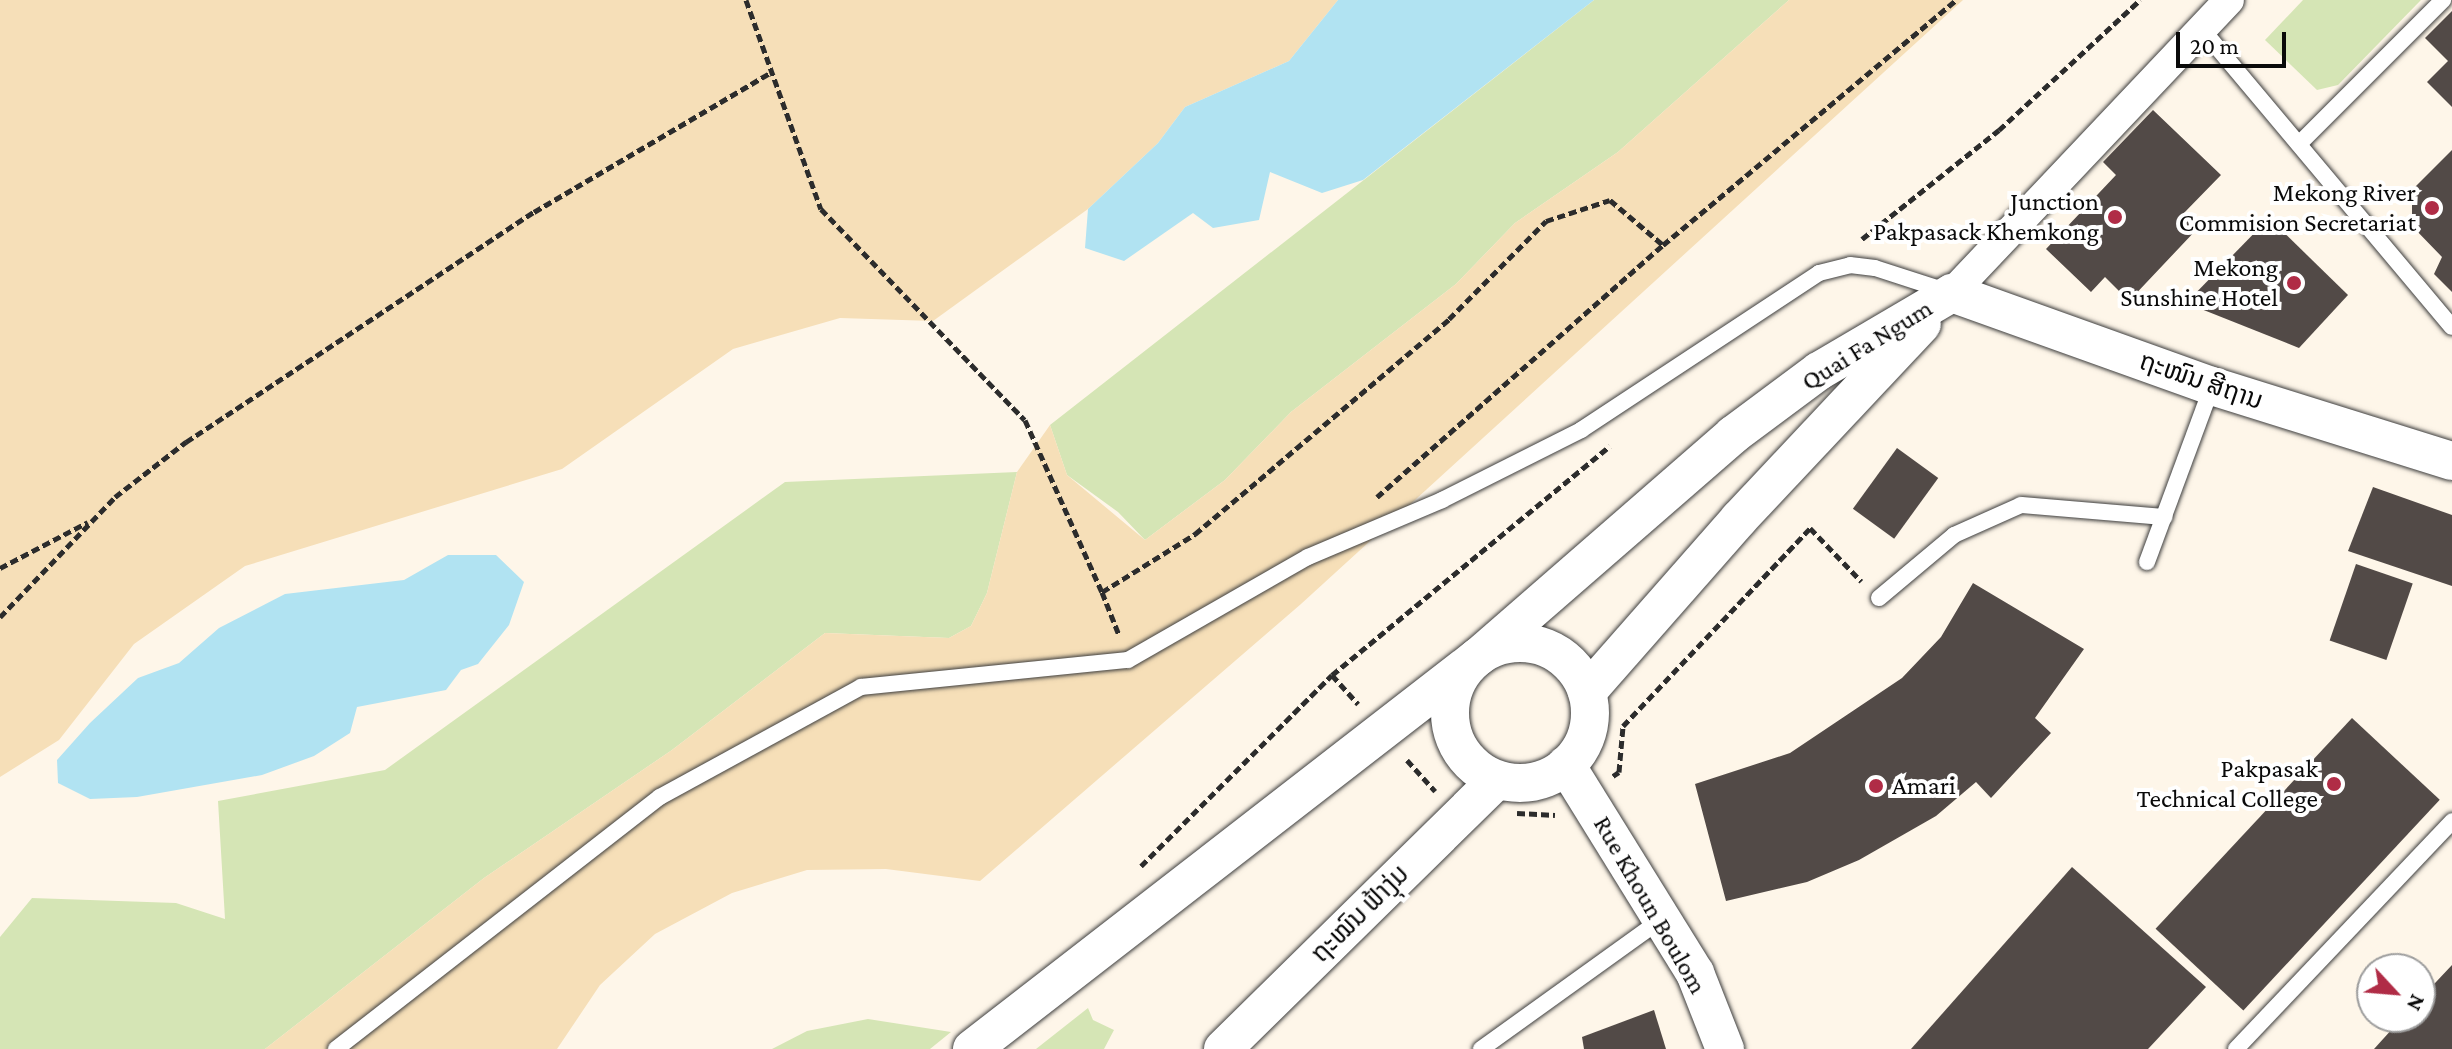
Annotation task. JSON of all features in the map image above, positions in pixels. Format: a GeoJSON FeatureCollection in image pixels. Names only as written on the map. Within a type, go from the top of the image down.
{"type":"FeatureCollection","features":[{"type":"Feature","properties":{"kind":"street"},"geometry":{"type":"LineString","coordinates":[[1952,293],[2229,0]]}},
{"type":"Feature","properties":{"kind":"street","name":"ຖະໜົນ ສີຖານ"},"geometry":{"type":"LineString","coordinates":[[1952,293],[2212,386],[2452,461]]}},
{"type":"Feature","properties":{"kind":"street","name":"Quai Fa Ngum"},"geometry":{"type":"LineString","coordinates":[[1479,656],[1733,435],[1819,371],[1952,293]]}},
{"type":"Feature","properties":{"kind":"street","name":"Quai Fa Ngum"},"geometry":{"type":"LineString","coordinates":[[1587,692],[1739,519],[1952,293]]}},
{"type":"Feature","properties":{"kind":"street"},"geometry":{"type":"LineString","coordinates":[[972,1049],[1479,656],[1499,646],[1542,646],[1562,656],[1587,692],[1587,732],[1566,765],[1534,782],[1497,780],[1471,764],[1454,738],[1450,708],[1459,679],[1479,656]]}},
{"type":"Feature","properties":{"kind":"street","name":"Rue Khoun Boulom"},"geometry":{"type":"LineString","coordinates":[[1566,765],[1695,973],[1725,1049]]}},
{"type":"Feature","properties":{"kind":"street","name":"ຖະໝົນ ຟ້າງຸ່ມ"},"geometry":{"type":"LineString","coordinates":[[1223,1049],[1497,780]]}},
{"type":"Feature","properties":{"kind":"lane"},"geometry":{"type":"LineString","coordinates":[[2299,144],[2443,0]]}},
{"type":"Feature","properties":{"kind":"lane"},"geometry":{"type":"LineString","coordinates":[[2201,28],[2452,327]]}},
{"type":"Feature","properties":{"kind":"lane"},"geometry":{"type":"LineString","coordinates":[[336,1049],[660,797],[861,687],[1128,660],[1308,557],[1442,500],[1581,430],[1819,273],[1850,265],[1875,268],[1952,293]]}},
{"type":"Feature","properties":{"kind":"lane"},"geometry":{"type":"LineString","coordinates":[[2147,562],[2212,386]]}},
{"type":"Feature","properties":{"kind":"lane"},"geometry":{"type":"LineString","coordinates":[[1879,598],[1954,535],[2021,505],[2164,517]]}},
{"type":"Feature","properties":{"kind":"lane"},"geometry":{"type":"LineString","coordinates":[[2236,1049],[2452,821]]}},
{"type":"Feature","properties":{"kind":"lane"},"geometry":{"type":"LineString","coordinates":[[1481,1049],[1662,919]]}},
{"type":"Feature","properties":{"kind":"path"},"geometry":{"type":"LineString","coordinates":[[746,0],[821,209],[1025,420],[1102,592],[1128,660]]}},
{"type":"Feature","properties":{"kind":"path"},"geometry":{"type":"LineString","coordinates":[[1367,505],[1663,245],[1956,0]]}},
{"type":"Feature","properties":{"kind":"path"},"geometry":{"type":"LineString","coordinates":[[1819,273],[1999,130],[2140,0]]}},
{"type":"Feature","properties":{"kind":"path"},"geometry":{"type":"LineString","coordinates":[[0,617],[93,520],[186,442],[534,212],[772,72]]}},
{"type":"Feature","properties":{"kind":"path"},"geometry":{"type":"LineString","coordinates":[[1102,592],[1195,534],[1449,319],[1546,221],[1610,200],[1663,245]]}},
{"type":"Feature","properties":{"kind":"path"},"geometry":{"type":"LineString","coordinates":[[1137,870],[1332,675],[1614,442]]}},
{"type":"Feature","properties":{"kind":"path"},"geometry":{"type":"LineString","coordinates":[[0,568],[93,520]]}},
{"type":"Feature","properties":{"kind":"green space"},"geometry":{"type":"Polygon","coordinates":[[[1594,0],[1789,0],[1618,152],[1515,223],[1456,284],[1291,412],[1225,480],[1145,540],[1118,512],[1067,475],[1050,425],[1594,0]]]}},
{"type":"Feature","properties":{"kind":"green space"},"geometry":{"type":"Polygon","coordinates":[[[2303,0],[2421,0],[2338,85],[2317,90],[2265,40],[2303,0]]]}},
{"type":"Feature","properties":{"kind":"green space"},"geometry":{"type":"Polygon","coordinates":[[[1017,472],[987,593],[971,626],[949,638],[825,633],[672,750],[484,878],[265,1049],[0,1049],[0,937],[32,898],[176,903],[225,919],[218,801],[385,770],[785,482],[1017,472]]]}},
{"type":"Feature","properties":{"kind":"green space"},"geometry":{"type":"Polygon","coordinates":[[[1088,1008],[1093,1020],[1114,1030],[1104,1049],[1036,1049],[1088,1008]]]}},
{"type":"Feature","properties":{"kind":"green space"},"geometry":{"type":"Polygon","coordinates":[[[868,1019],[951,1032],[930,1049],[772,1049],[807,1031],[868,1019]]]}},
{"type":"Feature","properties":{"kind":"sand"},"geometry":{"type":"Polygon","coordinates":[[[0,0],[1338,0],[1289,61],[1185,107],[1158,143],[1088,209],[933,321],[840,318],[733,349],[562,469],[245,566],[134,644],[59,740],[0,777],[0,0]]]}},
{"type":"Feature","properties":{"kind":"sand"},"geometry":{"type":"Polygon","coordinates":[[[1789,0],[1963,0],[1301,604],[980,881],[886,869],[807,870],[732,893],[655,934],[600,985],[557,1049],[265,1049],[484,878],[672,750],[825,633],[949,638],[971,626],[987,593],[1017,472],[1050,425],[1067,475],[1145,540],[1225,480],[1291,412],[1456,284],[1515,223],[1618,152],[1789,0]]]}},
{"type":"Feature","properties":{"kind":"water"},"geometry":{"type":"Polygon","coordinates":[[[1338,0],[1594,0],[1363,180],[1322,193],[1270,172],[1259,220],[1213,228],[1193,213],[1124,261],[1085,248],[1088,209],[1158,143],[1185,107],[1289,61],[1338,0]]]}},
{"type":"Feature","properties":{"kind":"water"},"geometry":{"type":"Polygon","coordinates":[[[448,555],[496,555],[524,582],[509,625],[478,664],[461,670],[446,690],[357,707],[350,733],[314,756],[262,775],[137,797],[90,799],[58,783],[57,760],[90,723],[138,678],[179,663],[219,628],[285,594],[404,580],[448,555]]]}},
{"type":"Feature","properties":{"kind":"building"},"geometry":{"type":"Polygon","coordinates":[[[2452,11],[2452,107],[2427,82],[2448,61],[2425,38],[2452,11]]]}},
{"type":"Feature","properties":{"kind":"building"},"geometry":{"type":"Polygon","coordinates":[[[2153,110],[2221,175],[2182,215],[2197,229],[2129,301],[2105,277],[2091,292],[2046,249],[2116,175],[2103,162],[2153,110]]]}},
{"type":"Feature","properties":{"kind":"building","name":"Mekong River Commision Secretariat"},"geometry":{"type":"Polygon","coordinates":[[[2452,150],[2452,292],[2434,274],[2442,257],[2412,226],[2412,190],[2452,150]]]}},
{"type":"Feature","properties":{"kind":"building"},"geometry":{"type":"Polygon","coordinates":[[[2269,218],[2348,295],[2299,348],[2186,303],[2269,218]]]}},
{"type":"Feature","properties":{"kind":"building"},"geometry":{"type":"Polygon","coordinates":[[[1897,448],[1938,478],[1894,539],[1853,509],[1897,448]]]}},
{"type":"Feature","properties":{"kind":"building"},"geometry":{"type":"Polygon","coordinates":[[[2373,487],[2452,515],[2452,586],[2348,551],[2373,487]]]}},
{"type":"Feature","properties":{"kind":"building"},"geometry":{"type":"Polygon","coordinates":[[[2356,564],[2413,584],[2386,660],[2330,641],[2356,564]]]}},
{"type":"Feature","properties":{"kind":"building","name":"Amari"},"geometry":{"type":"Polygon","coordinates":[[[1973,583],[2084,649],[2035,718],[2051,733],[1991,798],[1976,782],[1936,816],[1859,860],[1807,882],[1726,901],[1695,784],[1790,753],[1902,678],[1941,637],[1973,583]]]}},
{"type":"Feature","properties":{"kind":"building"},"geometry":{"type":"Polygon","coordinates":[[[2352,718],[2440,800],[2243,1010],[2156,929],[2352,718]]]}},
{"type":"Feature","properties":{"kind":"building"},"geometry":{"type":"Polygon","coordinates":[[[2072,867],[2206,987],[2148,1049],[1911,1049],[2072,867]]]}},
{"type":"Feature","properties":{"kind":"building"},"geometry":{"type":"Polygon","coordinates":[[[2452,965],[2452,1049],[2374,1049],[2388,1033],[2436,1033],[2436,982],[2452,965]]]}},
{"type":"Feature","properties":{"kind":"building"},"geometry":{"type":"Polygon","coordinates":[[[1654,1010],[1666,1049],[1584,1049],[1582,1037],[1654,1010]]]}},
{"type":"Feature","properties":{"kind":"place","name":"Mekong River Commision Secretariat"},"geometry":{"type":"Point","coordinates":[2432,208]}},
{"type":"Feature","properties":{"kind":"place","name":"Junction Pakpasack Khemkong"},"geometry":{"type":"Point","coordinates":[2115,217]}},
{"type":"Feature","properties":{"kind":"place","name":"Mekong Sunshine Hotel"},"geometry":{"type":"Point","coordinates":[2294,283]}},
{"type":"Feature","properties":{"kind":"place","name":"Pakpasak Technical College"},"geometry":{"type":"Point","coordinates":[2334,784]}},
{"type":"Feature","properties":{"kind":"place","name":"Amari"},"geometry":{"type":"Point","coordinates":[1876,786]}}]}
